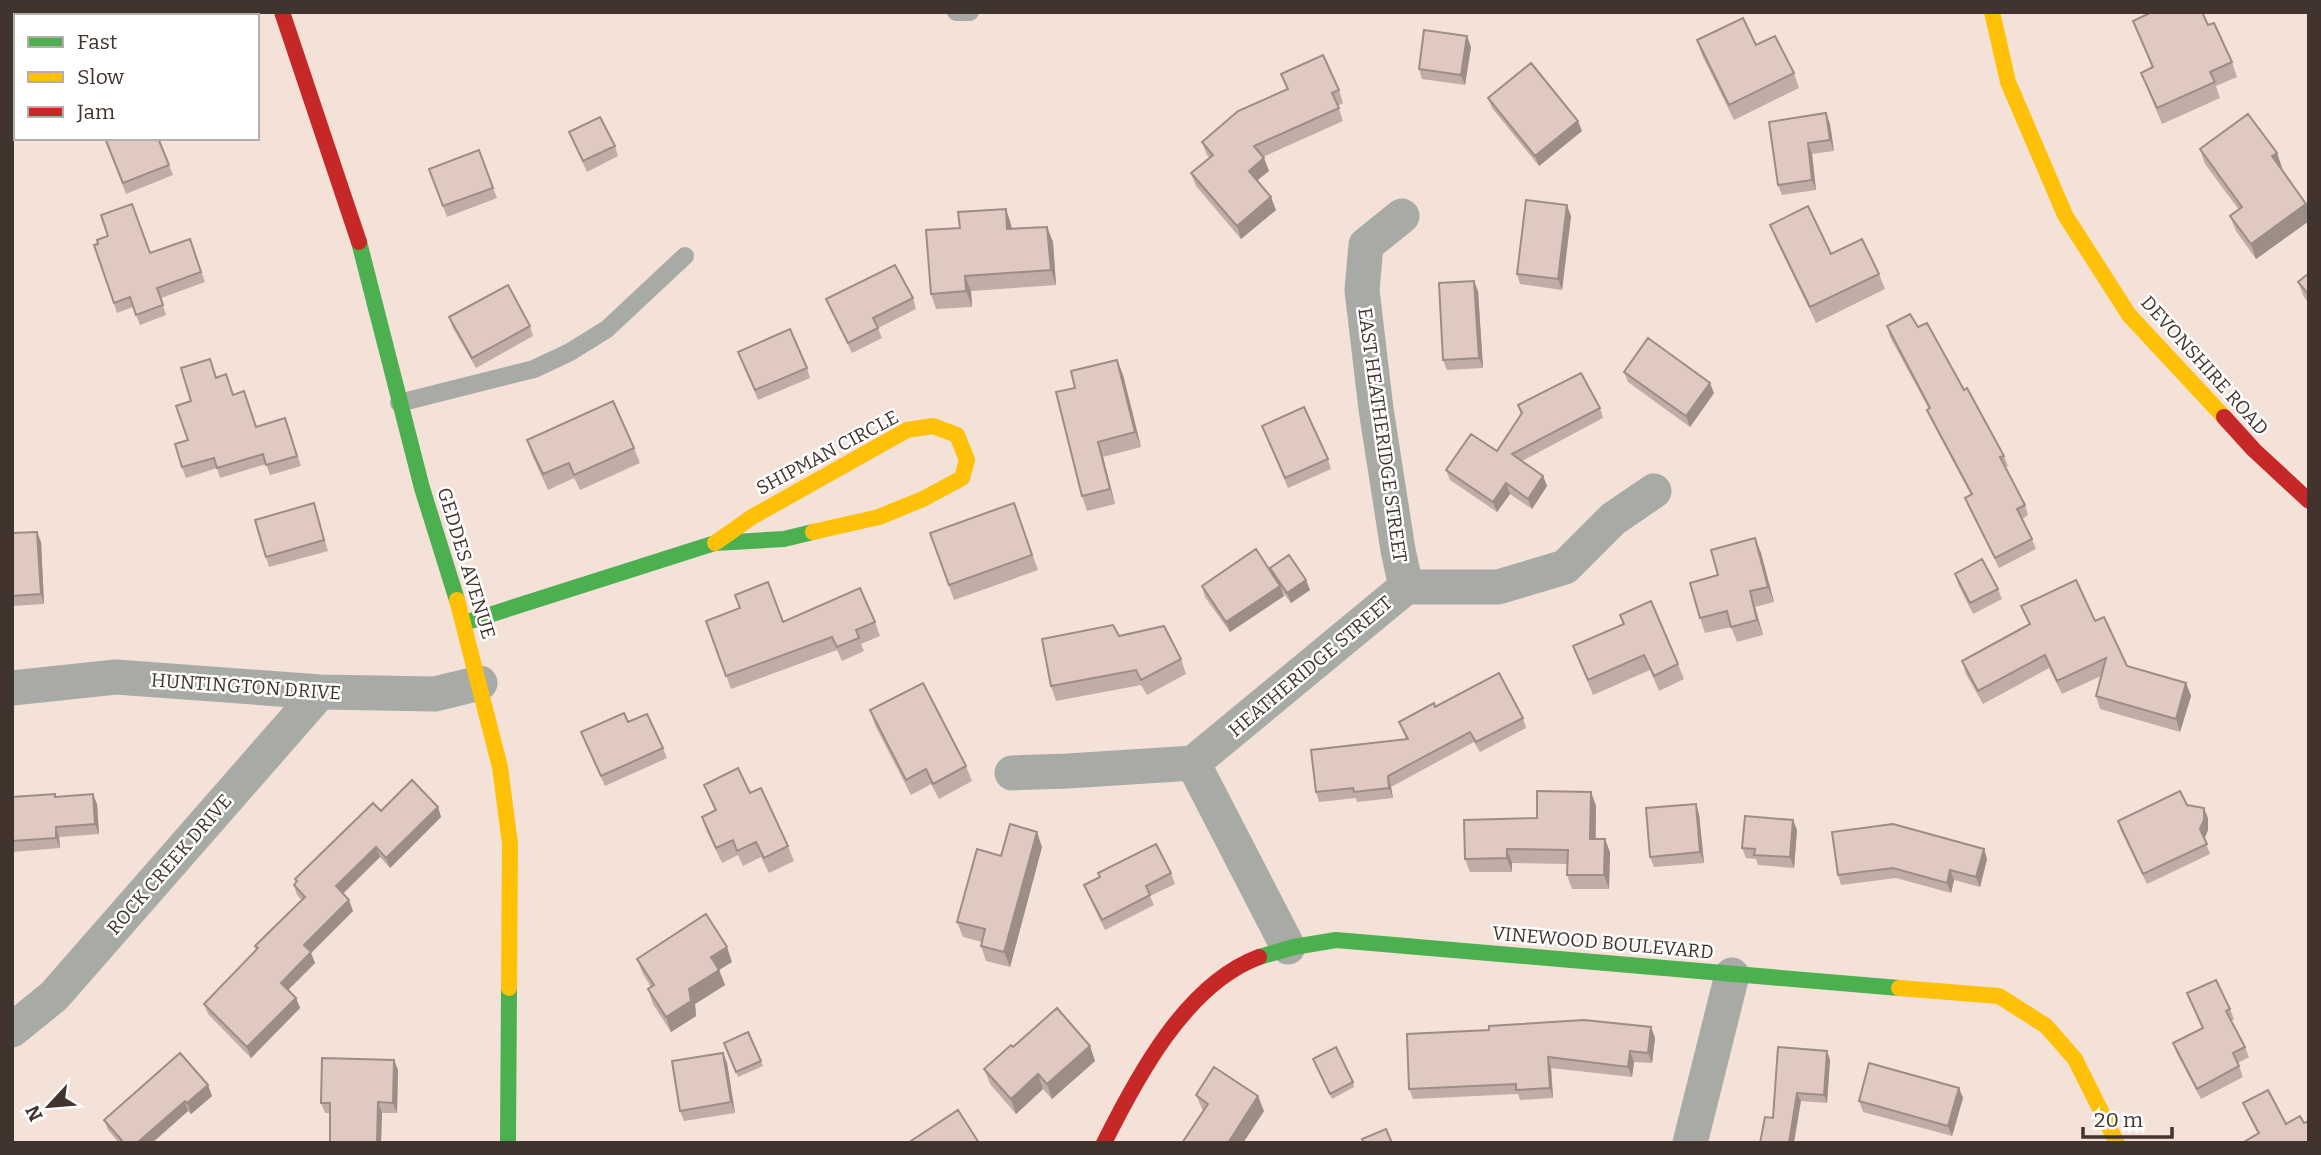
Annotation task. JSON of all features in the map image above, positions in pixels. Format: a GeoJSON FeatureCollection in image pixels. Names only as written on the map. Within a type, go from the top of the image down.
{"type":"FeatureCollection","features":[{"type":"Feature","properties":{"kind":"street","name":"GEDDES AVENUE"},"geometry":{"type":"LineString","coordinates":[[282,12],[356,230],[399,403],[464,623],[500,767],[510,844],[508,1143]]}},
{"type":"Feature","properties":{"kind":"street","name":"DEVONSHIRE ROAD"},"geometry":{"type":"LineString","coordinates":[[1992,12],[2008,82],[2065,215],[2093,260],[2129,314],[2254,450],[2309,501]]}},
{"type":"Feature","properties":{"kind":"street","name":"EAST HEATHERIDGE STREET"},"geometry":{"type":"LineString","coordinates":[[1402,216],[1366,245],[1362,290],[1376,408],[1406,587]]}},
{"type":"Feature","properties":{"kind":"street","name":"SHIPMAN CIRCLE"},"geometry":{"type":"LineString","coordinates":[[464,623],[715,543],[784,539],[879,517],[923,499],[962,478],[967,460],[957,435],[933,426],[907,430],[752,517],[715,543]]}},
{"type":"Feature","properties":{"kind":"street","name":"HEATHERIDGE STREET"},"geometry":{"type":"LineString","coordinates":[[1193,763],[1406,587],[1498,587],[1564,567],[1613,519],[1654,491]]}},
{"type":"Feature","properties":{"kind":"street","name":"HUNTINGTON DRIVE"},"geometry":{"type":"LineString","coordinates":[[12,688],[116,677],[320,691],[435,694],[480,683]]}},
{"type":"Feature","properties":{"kind":"street","name":"ROCK CREEK DRIVE"},"geometry":{"type":"LineString","coordinates":[[12,1030],[54,996],[320,691]]}},
{"type":"Feature","properties":{"kind":"street"},"geometry":{"type":"LineString","coordinates":[[1012,773],[1193,763],[1289,947]]}},
{"type":"Feature","properties":{"kind":"street","name":"VINEWOOD BOULEVARD"},"geometry":{"type":"LineString","coordinates":[[1104,1143],[1125,1097],[1188,1009],[1219,980],[1250,960],[1289,947],[1336,940],[1999,996],[2046,1026],[2075,1059],[2117,1143]]}},
{"type":"Feature","properties":{"kind":"street"},"geometry":{"type":"LineString","coordinates":[[1690,1143],[1732,975]]}},
{"type":"Feature","properties":{"kind":"lane"},"geometry":{"type":"LineString","coordinates":[[956,12],[970,12]]}},
{"type":"Feature","properties":{"kind":"lane"},"geometry":{"type":"LineString","coordinates":[[399,403],[534,369],[570,352],[607,328],[685,256]]}},
{"type":"Feature","properties":{"kind":"building"},"geometry":{"type":"Polygon","coordinates":[[[37,12],[83,14],[38,14],[37,12]]]}},
{"type":"Feature","properties":{"kind":"building"},"geometry":{"type":"Polygon","coordinates":[[[2152,12],[2202,12],[2208,25],[2214,23],[2232,62],[2210,72],[2215,82],[2157,108],[2141,73],[2153,67],[2133,21],[2152,12]]]}},
{"type":"Feature","properties":{"kind":"building"},"geometry":{"type":"Polygon","coordinates":[[[1743,18],[1756,45],[1775,36],[1794,73],[1729,105],[1697,40],[1743,18]]]}},
{"type":"Feature","properties":{"kind":"building"},"geometry":{"type":"Polygon","coordinates":[[[1424,30],[1467,36],[1461,75],[1419,69],[1424,30]]]}},
{"type":"Feature","properties":{"kind":"building"},"geometry":{"type":"Polygon","coordinates":[[[1323,55],[1339,90],[1332,93],[1339,108],[1254,146],[1264,158],[1249,171],[1271,197],[1237,226],[1191,173],[1213,155],[1202,142],[1238,111],[1288,89],[1281,74],[1323,55]]]}},
{"type":"Feature","properties":{"kind":"building"},"geometry":{"type":"Polygon","coordinates":[[[1531,63],[1578,121],[1535,156],[1488,98],[1531,63]]]}},
{"type":"Feature","properties":{"kind":"building"},"geometry":{"type":"Polygon","coordinates":[[[1826,113],[1830,140],[1808,143],[1812,180],[1778,185],[1769,122],[1826,113]]]}},
{"type":"Feature","properties":{"kind":"building"},"geometry":{"type":"Polygon","coordinates":[[[2248,114],[2277,153],[2272,156],[2306,204],[2251,244],[2230,216],[2242,207],[2200,149],[2248,114]]]}},
{"type":"Feature","properties":{"kind":"building"},"geometry":{"type":"Polygon","coordinates":[[[600,117],[615,146],[583,161],[569,132],[600,117]]]}},
{"type":"Feature","properties":{"kind":"building"},"geometry":{"type":"Polygon","coordinates":[[[106,140],[159,140],[169,165],[123,183],[106,140]]]}},
{"type":"Feature","properties":{"kind":"building"},"geometry":{"type":"Polygon","coordinates":[[[479,150],[493,188],[443,206],[429,169],[479,150]]]}},
{"type":"Feature","properties":{"kind":"building"},"geometry":{"type":"Polygon","coordinates":[[[1526,200],[1567,205],[1558,279],[1517,274],[1526,200]]]}},
{"type":"Feature","properties":{"kind":"building"},"geometry":{"type":"Polygon","coordinates":[[[132,204],[150,253],[190,239],[201,272],[157,288],[163,305],[136,315],[130,297],[114,303],[94,245],[98,244],[97,240],[108,236],[101,215],[132,204]]]}},
{"type":"Feature","properties":{"kind":"building"},"geometry":{"type":"Polygon","coordinates":[[[1808,206],[1831,254],[1862,239],[1879,274],[1810,307],[1770,225],[1808,206]]]}},
{"type":"Feature","properties":{"kind":"building"},"geometry":{"type":"Polygon","coordinates":[[[1006,209],[1007,229],[1047,227],[1051,270],[965,276],[966,291],[931,294],[926,230],[960,228],[958,212],[1006,209]]]}},
{"type":"Feature","properties":{"kind":"building"},"geometry":{"type":"Polygon","coordinates":[[[895,265],[913,298],[873,318],[878,328],[848,343],[826,299],[895,265]]]}},
{"type":"Feature","properties":{"kind":"building"},"geometry":{"type":"Polygon","coordinates":[[[2309,273],[2309,295],[2298,282],[2309,273]]]}},
{"type":"Feature","properties":{"kind":"building"},"geometry":{"type":"Polygon","coordinates":[[[1474,281],[1479,358],[1443,360],[1439,283],[1474,281]]]}},
{"type":"Feature","properties":{"kind":"building"},"geometry":{"type":"Polygon","coordinates":[[[508,285],[530,326],[472,358],[449,317],[508,285]]]}},
{"type":"Feature","properties":{"kind":"building"},"geometry":{"type":"Polygon","coordinates":[[[1910,314],[1918,327],[1927,323],[1964,390],[1967,388],[2004,456],[2000,457],[2025,505],[2017,509],[2032,539],[1995,558],[1965,498],[1972,494],[1927,410],[1930,408],[1887,326],[1910,314]]]}},
{"type":"Feature","properties":{"kind":"building"},"geometry":{"type":"Polygon","coordinates":[[[790,329],[807,368],[755,390],[738,352],[790,329]]]}},
{"type":"Feature","properties":{"kind":"building"},"geometry":{"type":"Polygon","coordinates":[[[1648,338],[1710,383],[1686,416],[1624,372],[1648,338]]]}},
{"type":"Feature","properties":{"kind":"building"},"geometry":{"type":"Polygon","coordinates":[[[210,359],[216,378],[226,374],[233,395],[244,391],[256,427],[285,418],[297,456],[266,465],[263,454],[217,468],[214,458],[182,467],[175,444],[188,440],[176,406],[191,401],[181,368],[210,359]]]}},
{"type":"Feature","properties":{"kind":"building"},"geometry":{"type":"Polygon","coordinates":[[[1117,360],[1135,432],[1098,442],[1110,489],[1082,496],[1056,392],[1075,388],[1071,371],[1117,360]]]}},
{"type":"Feature","properties":{"kind":"building"},"geometry":{"type":"Polygon","coordinates":[[[1581,373],[1600,408],[1512,454],[1543,476],[1528,499],[1506,483],[1493,502],[1446,470],[1471,434],[1497,451],[1522,413],[1518,405],[1581,373]]]}},
{"type":"Feature","properties":{"kind":"building"},"geometry":{"type":"Polygon","coordinates":[[[613,401],[634,448],[574,475],[569,463],[543,474],[527,440],[613,401]]]}},
{"type":"Feature","properties":{"kind":"building"},"geometry":{"type":"Polygon","coordinates":[[[1304,407],[1328,459],[1285,478],[1262,426],[1304,407]]]}},
{"type":"Feature","properties":{"kind":"building"},"geometry":{"type":"Polygon","coordinates":[[[314,503],[324,540],[266,557],[255,520],[314,503]]]}},
{"type":"Feature","properties":{"kind":"building"},"geometry":{"type":"Polygon","coordinates":[[[1014,503],[1032,555],[949,585],[930,533],[1014,503]]]}},
{"type":"Feature","properties":{"kind":"building"},"geometry":{"type":"Polygon","coordinates":[[[37,532],[41,594],[12,596],[12,533],[37,532]]]}},
{"type":"Feature","properties":{"kind":"building"},"geometry":{"type":"Polygon","coordinates":[[[1755,538],[1768,587],[1750,591],[1757,620],[1731,627],[1727,611],[1700,618],[1690,583],[1718,575],[1711,550],[1755,538]]]}},
{"type":"Feature","properties":{"kind":"building"},"geometry":{"type":"Polygon","coordinates":[[[1256,549],[1280,586],[1226,622],[1202,586],[1256,549]]]}},
{"type":"Feature","properties":{"kind":"building"},"geometry":{"type":"Polygon","coordinates":[[[1289,555],[1306,580],[1287,593],[1270,568],[1289,555]]]}},
{"type":"Feature","properties":{"kind":"building"},"geometry":{"type":"Polygon","coordinates":[[[1982,559],[1998,589],[1970,603],[1955,574],[1982,559]]]}},
{"type":"Feature","properties":{"kind":"building"},"geometry":{"type":"Polygon","coordinates":[[[2076,580],[2095,621],[2104,617],[2127,666],[2186,683],[2176,719],[2096,696],[2106,658],[2057,681],[2045,655],[1978,691],[1962,661],[2030,624],[2021,606],[2076,580]]]}},
{"type":"Feature","properties":{"kind":"building"},"geometry":{"type":"Polygon","coordinates":[[[768,582],[783,622],[860,588],[875,622],[856,630],[859,638],[837,647],[832,637],[726,676],[706,621],[740,608],[735,595],[768,582]]]}},
{"type":"Feature","properties":{"kind":"building"},"geometry":{"type":"Polygon","coordinates":[[[1651,601],[1678,664],[1654,676],[1644,655],[1588,680],[1573,646],[1624,624],[1620,615],[1651,601]]]}},
{"type":"Feature","properties":{"kind":"building"},"geometry":{"type":"Polygon","coordinates":[[[1113,625],[1119,636],[1164,626],[1181,659],[1141,680],[1136,670],[1051,686],[1042,639],[1113,625]]]}},
{"type":"Feature","properties":{"kind":"building"},"geometry":{"type":"Polygon","coordinates":[[[1499,673],[1523,718],[1476,742],[1470,732],[1388,776],[1389,788],[1316,792],[1311,750],[1408,739],[1399,722],[1434,703],[1435,707],[1499,673]]]}},
{"type":"Feature","properties":{"kind":"building"},"geometry":{"type":"Polygon","coordinates":[[[923,683],[966,766],[933,784],[926,769],[906,780],[870,710],[923,683]]]}},
{"type":"Feature","properties":{"kind":"building"},"geometry":{"type":"Polygon","coordinates":[[[624,713],[628,722],[647,714],[663,748],[601,776],[581,732],[624,713]]]}},
{"type":"Feature","properties":{"kind":"building"},"geometry":{"type":"Polygon","coordinates":[[[738,768],[750,793],[761,788],[788,846],[764,858],[756,842],[737,851],[733,840],[716,848],[702,817],[716,810],[704,785],[738,768]]]}},
{"type":"Feature","properties":{"kind":"building"},"geometry":{"type":"Polygon","coordinates":[[[412,780],[438,807],[386,858],[376,847],[336,886],[349,900],[304,945],[311,952],[281,983],[296,998],[247,1047],[204,1004],[258,948],[255,946],[305,897],[294,885],[297,881],[295,879],[373,803],[381,811],[412,780]]]}},
{"type":"Feature","properties":{"kind":"building"},"geometry":{"type":"Polygon","coordinates":[[[1537,791],[1591,792],[1590,839],[1605,839],[1604,875],[1567,875],[1568,850],[1507,849],[1507,858],[1465,859],[1464,820],[1537,818],[1537,791]]]}},
{"type":"Feature","properties":{"kind":"building"},"geometry":{"type":"Polygon","coordinates":[[[2180,791],[2187,805],[2204,808],[2204,820],[2200,829],[2207,844],[2143,874],[2118,821],[2180,791]]]}},
{"type":"Feature","properties":{"kind":"building"},"geometry":{"type":"Polygon","coordinates":[[[55,794],[55,797],[93,794],[95,824],[56,827],[56,838],[12,841],[12,797],[55,794]]]}},
{"type":"Feature","properties":{"kind":"building"},"geometry":{"type":"Polygon","coordinates":[[[1696,804],[1700,852],[1650,857],[1646,808],[1696,804]]]}},
{"type":"Feature","properties":{"kind":"building"},"geometry":{"type":"Polygon","coordinates":[[[1745,816],[1793,820],[1790,857],[1754,855],[1755,849],[1742,848],[1745,816]]]}},
{"type":"Feature","properties":{"kind":"building"},"geometry":{"type":"Polygon","coordinates":[[[1010,824],[1037,832],[1004,952],[981,946],[985,929],[957,922],[977,849],[1001,856],[1010,824]]]}},
{"type":"Feature","properties":{"kind":"building"},"geometry":{"type":"Polygon","coordinates":[[[1893,824],[1984,849],[1976,877],[1950,870],[1947,883],[1893,868],[1838,875],[1832,832],[1893,824]]]}},
{"type":"Feature","properties":{"kind":"building"},"geometry":{"type":"Polygon","coordinates":[[[1156,844],[1171,873],[1146,886],[1150,895],[1102,920],[1084,885],[1100,877],[1098,873],[1156,844]]]}},
{"type":"Feature","properties":{"kind":"building"},"geometry":{"type":"Polygon","coordinates":[[[706,914],[727,947],[711,957],[719,970],[689,989],[691,1001],[666,1017],[648,989],[654,985],[637,959],[706,914]]]}},
{"type":"Feature","properties":{"kind":"building"},"geometry":{"type":"Polygon","coordinates":[[[2216,980],[2230,1009],[2226,1011],[2245,1047],[2233,1053],[2239,1066],[2197,1089],[2173,1043],[2203,1028],[2187,993],[2216,980]]]}},
{"type":"Feature","properties":{"kind":"building"},"geometry":{"type":"Polygon","coordinates":[[[1057,1008],[1090,1046],[1047,1084],[1038,1074],[1011,1099],[984,1069],[1057,1008]]]}},
{"type":"Feature","properties":{"kind":"building"},"geometry":{"type":"Polygon","coordinates":[[[1584,1020],[1651,1027],[1648,1053],[1630,1051],[1628,1067],[1548,1057],[1550,1088],[1516,1090],[1516,1084],[1409,1089],[1407,1034],[1489,1030],[1489,1026],[1584,1020]]]}},
{"type":"Feature","properties":{"kind":"building"},"geometry":{"type":"Polygon","coordinates":[[[748,1032],[761,1061],[736,1072],[724,1043],[748,1032]]]}},
{"type":"Feature","properties":{"kind":"building"},"geometry":{"type":"Polygon","coordinates":[[[1336,1047],[1353,1082],[1330,1094],[1313,1059],[1336,1047]]]}},
{"type":"Feature","properties":{"kind":"building"},"geometry":{"type":"Polygon","coordinates":[[[1778,1047],[1827,1051],[1824,1095],[1797,1093],[1789,1143],[1760,1143],[1765,1117],[1773,1118],[1778,1047]]]}},
{"type":"Feature","properties":{"kind":"building"},"geometry":{"type":"Polygon","coordinates":[[[180,1053],[208,1085],[187,1103],[185,1101],[137,1143],[124,1143],[104,1120],[180,1053]]]}},
{"type":"Feature","properties":{"kind":"building"},"geometry":{"type":"Polygon","coordinates":[[[723,1053],[731,1102],[680,1111],[672,1061],[723,1053]]]}},
{"type":"Feature","properties":{"kind":"building"},"geometry":{"type":"Polygon","coordinates":[[[322,1058],[394,1060],[393,1103],[378,1102],[377,1143],[330,1142],[330,1103],[321,1103],[322,1058]]]}},
{"type":"Feature","properties":{"kind":"building"},"geometry":{"type":"Polygon","coordinates":[[[1869,1063],[1959,1088],[1948,1126],[1859,1101],[1869,1063]]]}},
{"type":"Feature","properties":{"kind":"building"},"geometry":{"type":"Polygon","coordinates":[[[1214,1067],[1258,1096],[1228,1143],[1182,1143],[1208,1104],[1196,1095],[1214,1067]]]}},
{"type":"Feature","properties":{"kind":"building"},"geometry":{"type":"Polygon","coordinates":[[[2268,1090],[2286,1124],[2300,1116],[2304,1123],[2309,1121],[2309,1143],[2242,1143],[2259,1133],[2243,1103],[2268,1090]]]}},
{"type":"Feature","properties":{"kind":"building"},"geometry":{"type":"Polygon","coordinates":[[[958,1110],[979,1143],[908,1143],[958,1110]]]}},
{"type":"Feature","properties":{"kind":"building"},"geometry":{"type":"Polygon","coordinates":[[[1386,1129],[1392,1143],[1364,1143],[1362,1139],[1386,1129]]]}},
{"type":"Feature","properties":{"kind":"traffic: fast"},"geometry":{"type":"LineString","coordinates":[[359,242],[422,488],[457,600]]}},
{"type":"Feature","properties":{"kind":"traffic: fast"},"geometry":{"type":"LineString","coordinates":[[464,623],[715,543],[784,539],[813,532]]}},
{"type":"Feature","properties":{"kind":"traffic: fast"},"geometry":{"type":"LineString","coordinates":[[1259,957],[1294,947],[1336,940],[1899,988]]}},
{"type":"Feature","properties":{"kind":"traffic: fast"},"geometry":{"type":"LineString","coordinates":[[508,1143],[509,988]]}},
{"type":"Feature","properties":{"kind":"traffic: slow"},"geometry":{"type":"LineString","coordinates":[[1992,12],[2008,82],[2065,215],[2129,315],[2224,417]]}},
{"type":"Feature","properties":{"kind":"traffic: slow"},"geometry":{"type":"LineString","coordinates":[[715,543],[752,517],[907,430],[933,426],[957,435],[967,460],[962,478],[923,499],[879,517],[813,532]]}},
{"type":"Feature","properties":{"kind":"traffic: slow"},"geometry":{"type":"LineString","coordinates":[[457,600],[500,767],[510,844],[509,988]]}},
{"type":"Feature","properties":{"kind":"traffic: slow"},"geometry":{"type":"LineString","coordinates":[[1899,988],[1999,996],[2046,1026],[2075,1059],[2117,1143]]}},
{"type":"Feature","properties":{"kind":"traffic: jam"},"geometry":{"type":"LineString","coordinates":[[282,12],[359,242]]}},
{"type":"Feature","properties":{"kind":"traffic: jam"},"geometry":{"type":"LineString","coordinates":[[2224,417],[2254,450],[2309,501]]}},
{"type":"Feature","properties":{"kind":"traffic: jam"},"geometry":{"type":"LineString","coordinates":[[1104,1143],[1148,1062],[1166,1035],[1209,988],[1233,970],[1259,957]]}}]}
